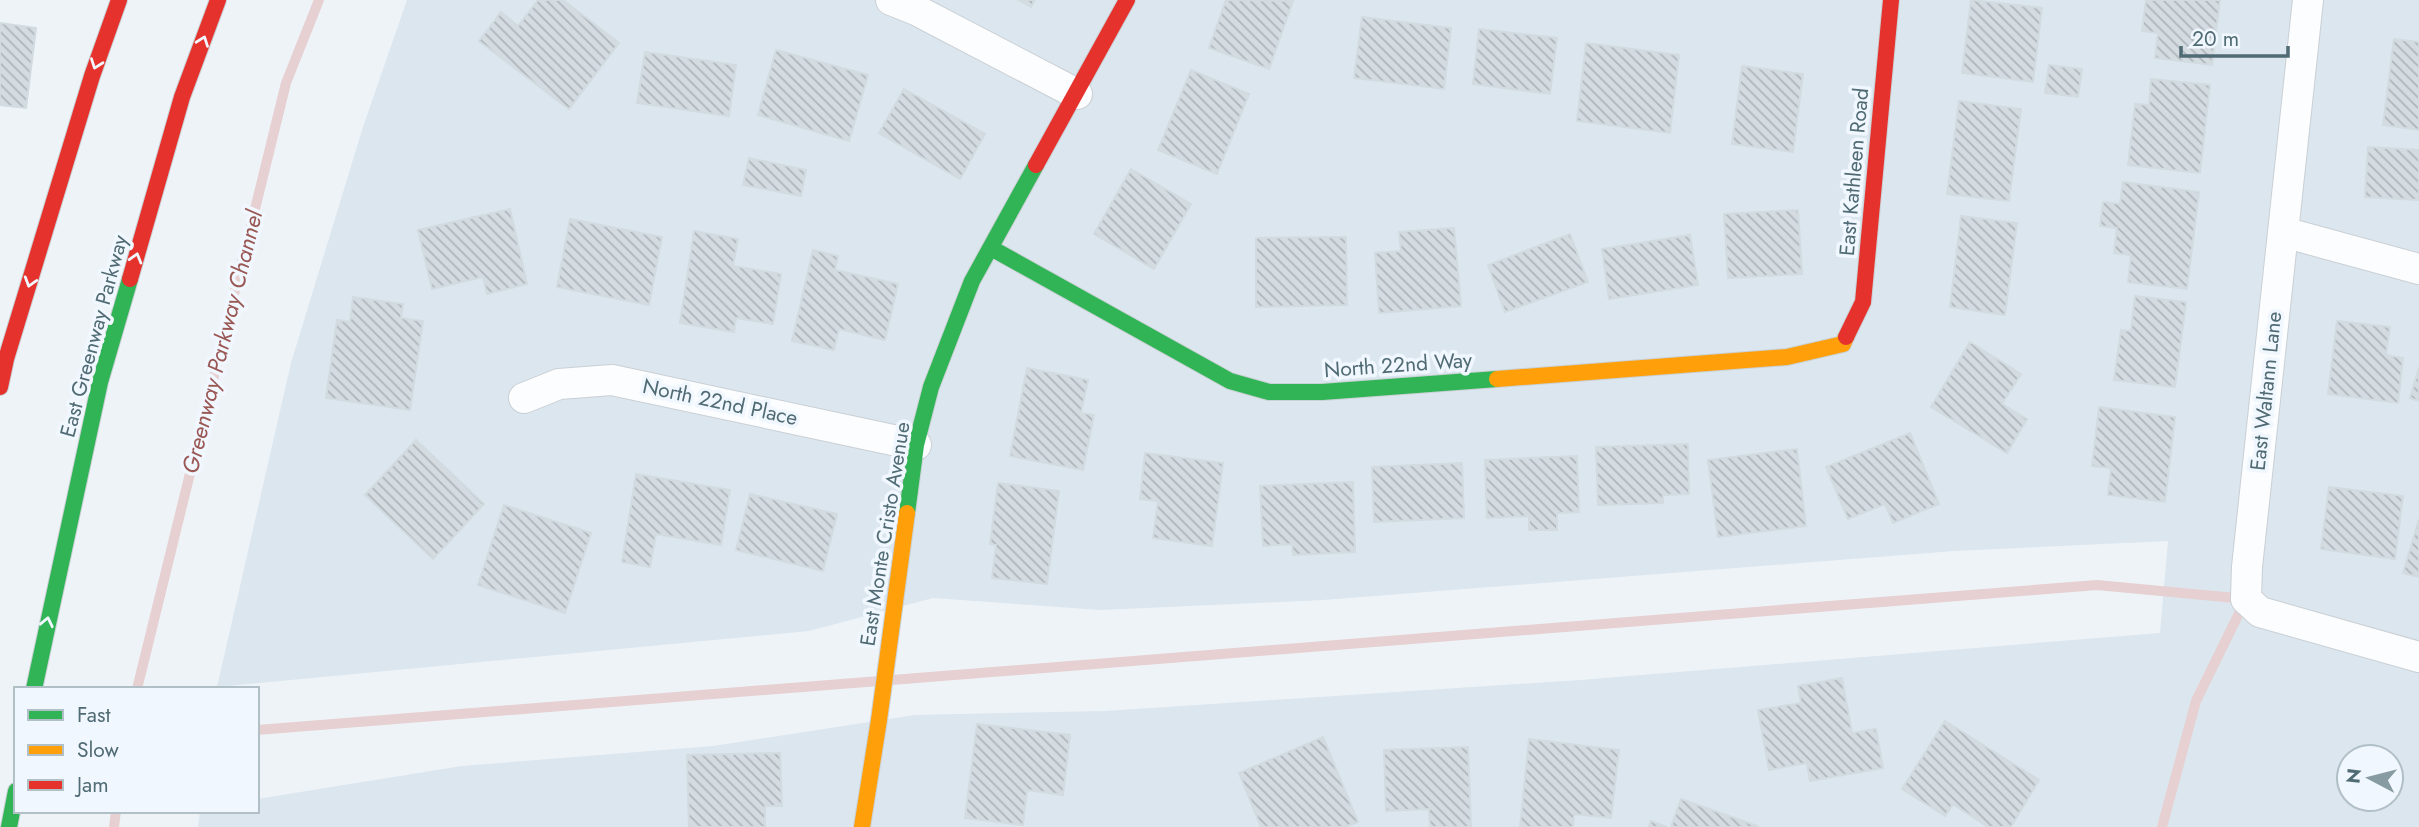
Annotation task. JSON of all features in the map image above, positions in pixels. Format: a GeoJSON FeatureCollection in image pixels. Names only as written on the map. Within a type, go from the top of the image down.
{"type":"FeatureCollection","features":[{"type":"Feature","properties":{"kind":"street"},"geometry":{"type":"LineString","coordinates":[[0,387],[6,359],[88,89],[119,0]]}},
{"type":"Feature","properties":{"kind":"street","name":"East Greenway Parkway"},"geometry":{"type":"LineString","coordinates":[[34,687],[100,382],[182,97],[218,0]]}},
{"type":"Feature","properties":{"kind":"street"},"geometry":{"type":"LineString","coordinates":[[891,0],[928,16],[1077,94]]}},
{"type":"Feature","properties":{"kind":"street","name":"East Monte Cristo Avenue"},"geometry":{"type":"LineString","coordinates":[[862,827],[916,444],[931,387],[972,281],[1128,0]]}},
{"type":"Feature","properties":{"kind":"street","name":"East Kathleen Road"},"geometry":{"type":"LineString","coordinates":[[1843,344],[1863,302],[1891,0]]}},
{"type":"Feature","properties":{"kind":"street","name":"East Waltann Lane"},"geometry":{"type":"LineString","coordinates":[[2308,0],[2246,599],[2260,612],[2419,657]]}},
{"type":"Feature","properties":{"kind":"street"},"geometry":{"type":"LineString","coordinates":[[2283,232],[2419,269]]}},
{"type":"Feature","properties":{"kind":"street","name":"North 22nd Way"},"geometry":{"type":"LineString","coordinates":[[991,248],[1230,381],[1269,392],[1322,392],[1787,358],[1843,344]]}},
{"type":"Feature","properties":{"kind":"street","name":"North 22nd Place"},"geometry":{"type":"LineString","coordinates":[[524,398],[559,384],[612,380],[916,444]]}},
{"type":"Feature","properties":{"kind":"street"},"geometry":{"type":"LineString","coordinates":[[9,827],[14,801]]}},
{"type":"Feature","properties":{"kind":"shaded area"},"geometry":{"type":"Polygon","coordinates":[[[407,0],[2419,0],[2419,827],[198,827],[200,813],[259,813],[259,799],[462,766],[713,746],[915,715],[1105,711],[1580,680],[2160,633],[2168,541],[1954,551],[1323,600],[1101,610],[933,598],[809,631],[217,687],[291,363],[363,127],[407,0]]]}},
{"type":"Feature","properties":{"kind":"building"},"geometry":{"type":"Polygon","coordinates":[[[538,0],[563,0],[619,43],[569,109],[479,41],[501,12],[518,26],[538,0]]]}},
{"type":"Feature","properties":{"kind":"building"},"geometry":{"type":"Polygon","coordinates":[[[1019,0],[1035,0],[1031,7],[1019,0]]]}},
{"type":"Feature","properties":{"kind":"building"},"geometry":{"type":"Polygon","coordinates":[[[1226,0],[1293,1],[1269,69],[1209,48],[1226,0]]]}},
{"type":"Feature","properties":{"kind":"building"},"geometry":{"type":"Polygon","coordinates":[[[1971,0],[2042,8],[2033,82],[1962,73],[1971,0]]]}},
{"type":"Feature","properties":{"kind":"building"},"geometry":{"type":"Polygon","coordinates":[[[2146,0],[2220,0],[2212,65],[2155,58],[2158,33],[2142,31],[2146,0]]]}},
{"type":"Feature","properties":{"kind":"building"},"geometry":{"type":"Polygon","coordinates":[[[1362,17],[1451,28],[1444,89],[1354,78],[1362,17]]]}},
{"type":"Feature","properties":{"kind":"building"},"geometry":{"type":"Polygon","coordinates":[[[0,23],[36,28],[26,108],[0,105],[0,23]]]}},
{"type":"Feature","properties":{"kind":"building"},"geometry":{"type":"Polygon","coordinates":[[[1479,29],[1557,38],[1550,94],[1473,84],[1479,29]]]}},
{"type":"Feature","properties":{"kind":"building"},"geometry":{"type":"Polygon","coordinates":[[[2394,39],[2419,42],[2419,130],[2383,125],[2394,39]]]}},
{"type":"Feature","properties":{"kind":"building"},"geometry":{"type":"Polygon","coordinates":[[[1586,43],[1679,55],[1670,133],[1577,121],[1586,43]]]}},
{"type":"Feature","properties":{"kind":"building"},"geometry":{"type":"Polygon","coordinates":[[[776,50],[868,75],[849,141],[758,115],[776,50]]]}},
{"type":"Feature","properties":{"kind":"building"},"geometry":{"type":"Polygon","coordinates":[[[645,52],[736,65],[729,116],[637,103],[645,52]]]}},
{"type":"Feature","properties":{"kind":"building"},"geometry":{"type":"Polygon","coordinates":[[[2049,65],[2082,69],[2078,97],[2045,93],[2049,65]]]}},
{"type":"Feature","properties":{"kind":"building"},"geometry":{"type":"Polygon","coordinates":[[[1742,66],[1803,74],[1793,152],[1732,144],[1742,66]]]}},
{"type":"Feature","properties":{"kind":"building"},"geometry":{"type":"Polygon","coordinates":[[[1191,70],[1249,94],[1217,174],[1158,150],[1191,70]]]}},
{"type":"Feature","properties":{"kind":"building"},"geometry":{"type":"Polygon","coordinates":[[[2151,79],[2210,85],[2200,173],[2128,165],[2135,104],[2149,105],[2151,79]]]}},
{"type":"Feature","properties":{"kind":"building"},"geometry":{"type":"Polygon","coordinates":[[[904,89],[985,134],[960,179],[879,133],[904,89]]]}},
{"type":"Feature","properties":{"kind":"building"},"geometry":{"type":"Polygon","coordinates":[[[1959,101],[2021,109],[2009,201],[1947,194],[1959,101]]]}},
{"type":"Feature","properties":{"kind":"building"},"geometry":{"type":"Polygon","coordinates":[[[2368,147],[2419,150],[2419,200],[2365,197],[2368,147]]]}},
{"type":"Feature","properties":{"kind":"building"},"geometry":{"type":"Polygon","coordinates":[[[749,158],[806,170],[801,196],[743,185],[749,158]]]}},
{"type":"Feature","properties":{"kind":"building"},"geometry":{"type":"Polygon","coordinates":[[[1131,169],[1191,204],[1154,269],[1094,234],[1131,169]]]}},
{"type":"Feature","properties":{"kind":"building"},"geometry":{"type":"Polygon","coordinates":[[[2123,182],[2199,192],[2187,289],[2128,282],[2131,255],[2114,253],[2117,228],[2100,226],[2103,202],[2120,204],[2123,182]]]}},
{"type":"Feature","properties":{"kind":"building"},"geometry":{"type":"Polygon","coordinates":[[[510,209],[527,284],[487,294],[483,277],[432,289],[418,230],[510,209]]]}},
{"type":"Feature","properties":{"kind":"building"},"geometry":{"type":"Polygon","coordinates":[[[1798,210],[1802,274],[1728,278],[1724,214],[1798,210]]]}},
{"type":"Feature","properties":{"kind":"building"},"geometry":{"type":"Polygon","coordinates":[[[1961,216],[2017,223],[2005,315],[1950,307],[1961,216]]]}},
{"type":"Feature","properties":{"kind":"building"},"geometry":{"type":"Polygon","coordinates":[[[570,219],[662,237],[649,305],[557,287],[570,219]]]}},
{"type":"Feature","properties":{"kind":"building"},"geometry":{"type":"Polygon","coordinates":[[[1454,228],[1461,306],[1379,313],[1375,253],[1401,251],[1399,232],[1454,228]]]}},
{"type":"Feature","properties":{"kind":"building"},"geometry":{"type":"Polygon","coordinates":[[[694,231],[738,239],[733,266],[781,274],[773,324],[736,318],[734,332],[680,323],[694,231]]]}},
{"type":"Feature","properties":{"kind":"building"},"geometry":{"type":"Polygon","coordinates":[[[1570,234],[1588,282],[1505,312],[1488,265],[1570,234]]]}},
{"type":"Feature","properties":{"kind":"building"},"geometry":{"type":"Polygon","coordinates":[[[1690,235],[1698,285],[1609,299],[1602,249],[1690,235]]]}},
{"type":"Feature","properties":{"kind":"building"},"geometry":{"type":"Polygon","coordinates":[[[1346,237],[1347,305],[1256,307],[1256,238],[1346,237]]]}},
{"type":"Feature","properties":{"kind":"building"},"geometry":{"type":"Polygon","coordinates":[[[813,250],[838,256],[835,270],[898,284],[885,340],[839,329],[834,350],[792,341],[813,250]]]}},
{"type":"Feature","properties":{"kind":"building"},"geometry":{"type":"Polygon","coordinates":[[[2135,296],[2186,302],[2175,387],[2114,380],[2121,330],[2131,331],[2135,296]]]}},
{"type":"Feature","properties":{"kind":"building"},"geometry":{"type":"Polygon","coordinates":[[[353,297],[403,304],[401,318],[423,321],[410,410],[326,398],[337,320],[350,322],[353,297]]]}},
{"type":"Feature","properties":{"kind":"building"},"geometry":{"type":"Polygon","coordinates":[[[2337,321],[2390,327],[2386,355],[2403,358],[2398,403],[2328,394],[2337,321]]]}},
{"type":"Feature","properties":{"kind":"building"},"geometry":{"type":"Polygon","coordinates":[[[1970,342],[2021,374],[2002,404],[2027,419],[2007,453],[1931,407],[1970,342]]]}},
{"type":"Feature","properties":{"kind":"building"},"geometry":{"type":"Polygon","coordinates":[[[2419,367],[2419,401],[2410,398],[2419,367]]]}},
{"type":"Feature","properties":{"kind":"building"},"geometry":{"type":"Polygon","coordinates":[[[1027,368],[1088,380],[1081,413],[1094,415],[1083,470],[1010,456],[1027,368]]]}},
{"type":"Feature","properties":{"kind":"building"},"geometry":{"type":"Polygon","coordinates":[[[2099,407],[2175,417],[2165,502],[2108,495],[2111,468],[2092,466],[2099,407]]]}},
{"type":"Feature","properties":{"kind":"building"},"geometry":{"type":"Polygon","coordinates":[[[1910,433],[1939,504],[1893,523],[1885,504],[1848,519],[1826,467],[1910,433]]]}},
{"type":"Feature","properties":{"kind":"building"},"geometry":{"type":"Polygon","coordinates":[[[416,440],[484,504],[433,559],[365,495],[416,440]]]}},
{"type":"Feature","properties":{"kind":"building"},"geometry":{"type":"Polygon","coordinates":[[[1688,444],[1689,494],[1663,495],[1663,503],[1598,505],[1596,447],[1688,444]]]}},
{"type":"Feature","properties":{"kind":"building"},"geometry":{"type":"Polygon","coordinates":[[[1797,449],[1806,526],[1718,537],[1708,460],[1797,449]]]}},
{"type":"Feature","properties":{"kind":"building"},"geometry":{"type":"Polygon","coordinates":[[[1145,453],[1223,463],[1212,546],[1153,538],[1158,501],[1140,499],[1145,453]]]}},
{"type":"Feature","properties":{"kind":"building"},"geometry":{"type":"Polygon","coordinates":[[[1577,456],[1579,512],[1557,513],[1557,530],[1529,530],[1529,516],[1487,518],[1485,460],[1577,456]]]}},
{"type":"Feature","properties":{"kind":"building"},"geometry":{"type":"Polygon","coordinates":[[[1462,463],[1464,518],[1374,522],[1372,467],[1462,463]]]}},
{"type":"Feature","properties":{"kind":"building"},"geometry":{"type":"Polygon","coordinates":[[[636,474],[730,490],[721,545],[656,534],[650,567],[622,562],[636,474]]]}},
{"type":"Feature","properties":{"kind":"building"},"geometry":{"type":"Polygon","coordinates":[[[1353,482],[1355,552],[1293,555],[1292,544],[1263,546],[1260,486],[1353,482]]]}},
{"type":"Feature","properties":{"kind":"building"},"geometry":{"type":"Polygon","coordinates":[[[998,483],[1059,491],[1047,584],[992,578],[996,545],[990,544],[998,483]]]}},
{"type":"Feature","properties":{"kind":"building"},"geometry":{"type":"Polygon","coordinates":[[[2329,487],[2403,496],[2395,559],[2321,549],[2329,487]]]}},
{"type":"Feature","properties":{"kind":"building"},"geometry":{"type":"Polygon","coordinates":[[[750,494],[837,514],[823,571],[736,550],[750,494]]]}},
{"type":"Feature","properties":{"kind":"building"},"geometry":{"type":"Polygon","coordinates":[[[504,505],[591,533],[565,613],[478,585],[504,505]]]}},
{"type":"Feature","properties":{"kind":"building"},"geometry":{"type":"Polygon","coordinates":[[[2419,519],[2419,577],[2403,573],[2419,519]]]}},
{"type":"Feature","properties":{"kind":"building"},"geometry":{"type":"Polygon","coordinates":[[[1842,678],[1852,733],[1876,729],[1883,768],[1810,781],[1807,763],[1769,770],[1758,710],[1801,703],[1798,686],[1842,678]]]}},
{"type":"Feature","properties":{"kind":"building"},"geometry":{"type":"Polygon","coordinates":[[[1945,721],[2039,780],[2011,827],[1988,827],[1953,804],[1945,816],[1902,789],[1945,721]]]}},
{"type":"Feature","properties":{"kind":"building"},"geometry":{"type":"Polygon","coordinates":[[[977,724],[1070,735],[1063,795],[1027,790],[1023,825],[965,818],[977,724]]]}},
{"type":"Feature","properties":{"kind":"building"},"geometry":{"type":"Polygon","coordinates":[[[1323,737],[1358,822],[1345,827],[1261,827],[1239,773],[1323,737]]]}},
{"type":"Feature","properties":{"kind":"building"},"geometry":{"type":"Polygon","coordinates":[[[1529,739],[1619,750],[1611,818],[1574,814],[1573,827],[1520,827],[1529,739]]]}},
{"type":"Feature","properties":{"kind":"building"},"geometry":{"type":"Polygon","coordinates":[[[1468,747],[1471,827],[1430,827],[1429,809],[1386,811],[1384,750],[1468,747]]]}},
{"type":"Feature","properties":{"kind":"building"},"geometry":{"type":"Polygon","coordinates":[[[780,753],[782,806],[765,806],[765,827],[689,827],[687,755],[780,753]]]}},
{"type":"Feature","properties":{"kind":"building"},"geometry":{"type":"Polygon","coordinates":[[[1681,799],[1757,826],[1671,827],[1681,799]]]}},
{"type":"Feature","properties":{"kind":"building"},"geometry":{"type":"Polygon","coordinates":[[[1651,821],[1667,827],[1649,827],[1651,821]]]}},
{"type":"Feature","properties":{"kind":"waterway","name":"Greenway Parkway Channel"},"geometry":{"type":"LineString","coordinates":[[137,687],[286,83],[319,0]]}},
{"type":"Feature","properties":{"kind":"waterway"},"geometry":{"type":"LineString","coordinates":[[259,730],[2097,585],[2246,599],[2196,701],[2162,827]]}},
{"type":"Feature","properties":{"kind":"waterway","name":"Greenway Parkway Channel"},"geometry":{"type":"LineString","coordinates":[[114,827],[116,813]]}},
{"type":"Feature","properties":{"kind":"traffic: fast"},"geometry":{"type":"LineString","coordinates":[[907,513],[916,445],[931,387],[972,281],[1036,165]]}},
{"type":"Feature","properties":{"kind":"traffic: fast"},"geometry":{"type":"LineString","coordinates":[[991,248],[1230,381],[1269,392],[1322,392],[1497,379]]}},
{"type":"Feature","properties":{"kind":"traffic: fast"},"geometry":{"type":"LineString","coordinates":[[34,687],[100,382],[130,279]]}},
{"type":"Feature","properties":{"kind":"traffic: fast"},"geometry":{"type":"LineString","coordinates":[[9,827],[14,801]]}},
{"type":"Feature","properties":{"kind":"traffic: slow"},"geometry":{"type":"LineString","coordinates":[[1497,379],[1787,357],[1843,344],[1846,337]]}},
{"type":"Feature","properties":{"kind":"traffic: slow"},"geometry":{"type":"LineString","coordinates":[[862,827],[907,513]]}},
{"type":"Feature","properties":{"kind":"traffic: jam"},"geometry":{"type":"LineString","coordinates":[[0,387],[6,359],[92,76],[119,0]]}},
{"type":"Feature","properties":{"kind":"traffic: jam"},"geometry":{"type":"LineString","coordinates":[[130,279],[182,97],[218,0]]}},
{"type":"Feature","properties":{"kind":"traffic: jam"},"geometry":{"type":"LineString","coordinates":[[1036,165],[1127,0]]}},
{"type":"Feature","properties":{"kind":"traffic: jam"},"geometry":{"type":"LineString","coordinates":[[1846,337],[1863,302],[1891,0]]}}]}
